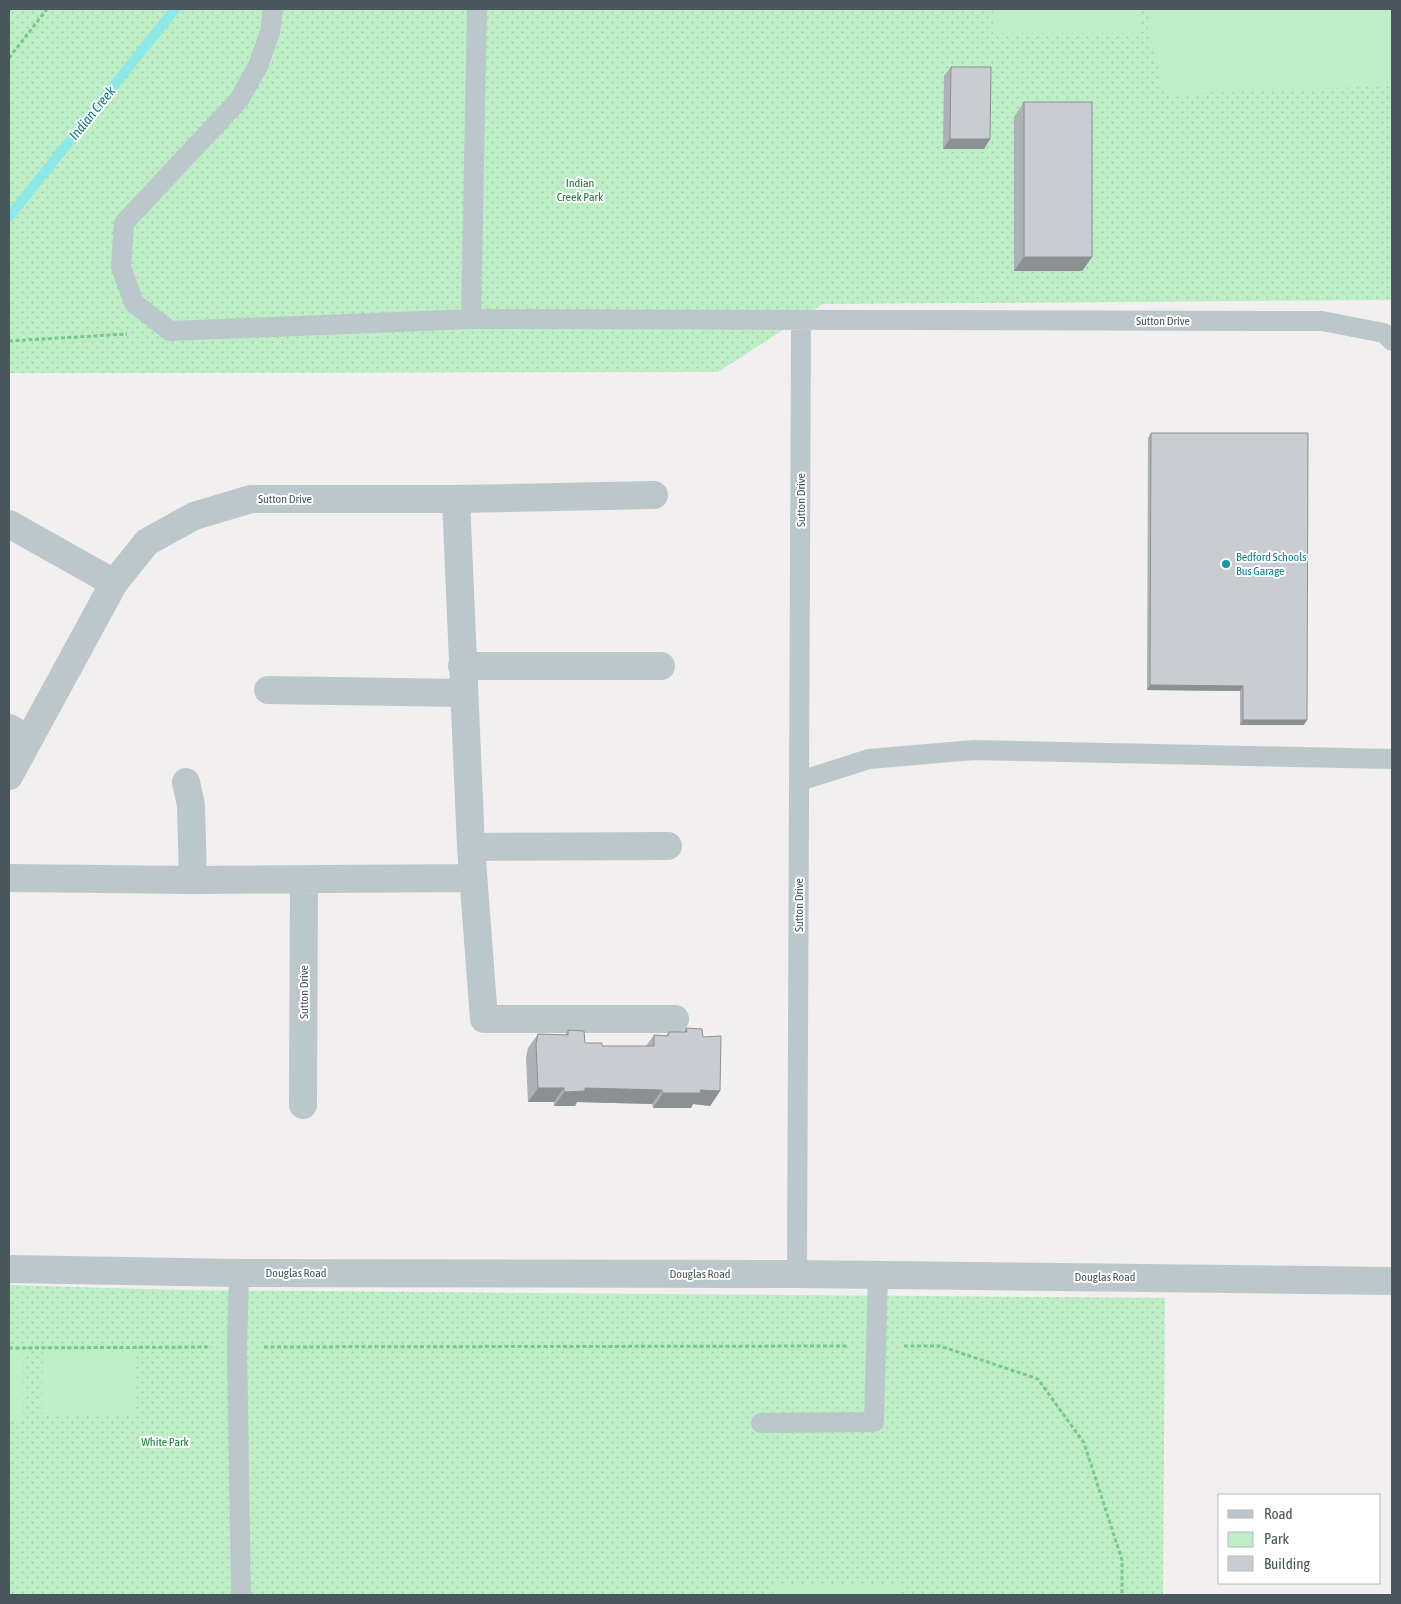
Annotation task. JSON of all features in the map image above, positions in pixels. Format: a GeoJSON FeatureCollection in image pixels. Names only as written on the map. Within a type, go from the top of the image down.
{"type":"FeatureCollection","features":[{"type":"Feature","properties":{"kind":"street","name":"Sutton Drive"},"geometry":{"type":"LineString","coordinates":[[9,776],[19,733],[114,583],[147,542],[194,516],[250,499],[456,499],[654,495]]}},
{"type":"Feature","properties":{"kind":"street"},"geometry":{"type":"LineString","coordinates":[[456,499],[471,847],[484,1018],[675,1019]]}},
{"type":"Feature","properties":{"kind":"street"},"geometry":{"type":"LineString","coordinates":[[9,524],[114,583]]}},
{"type":"Feature","properties":{"kind":"street"},"geometry":{"type":"LineString","coordinates":[[462,666],[661,666]]}},
{"type":"Feature","properties":{"kind":"street"},"geometry":{"type":"LineString","coordinates":[[268,690],[464,693]]}},
{"type":"Feature","properties":{"kind":"street"},"geometry":{"type":"LineString","coordinates":[[186,782],[191,805],[193,880]]}},
{"type":"Feature","properties":{"kind":"street"},"geometry":{"type":"LineString","coordinates":[[471,847],[668,846]]}},
{"type":"Feature","properties":{"kind":"street"},"geometry":{"type":"LineString","coordinates":[[9,878],[193,880],[473,878]]}},
{"type":"Feature","properties":{"kind":"street","name":"Sutton Drive"},"geometry":{"type":"LineString","coordinates":[[303,1105],[304,879]]}},
{"type":"Feature","properties":{"kind":"street","name":"Douglas Road"},"geometry":{"type":"LineString","coordinates":[[9,1269],[239,1273],[797,1274],[1392,1281]]}},
{"type":"Feature","properties":{"kind":"lane"},"geometry":{"type":"LineString","coordinates":[[273,9],[270,32],[258,66],[239,100],[124,223],[121,266],[134,303],[170,331],[471,319],[802,321]]}},
{"type":"Feature","properties":{"kind":"lane"},"geometry":{"type":"LineString","coordinates":[[471,319],[477,9]]}},
{"type":"Feature","properties":{"kind":"lane","name":"Sutton Drive"},"geometry":{"type":"LineString","coordinates":[[797,1274],[802,321],[1322,321],[1384,333],[1392,341]]}},
{"type":"Feature","properties":{"kind":"lane"},"geometry":{"type":"LineString","coordinates":[[800,781],[869,759],[974,750],[1392,759]]}},
{"type":"Feature","properties":{"kind":"lane"},"geometry":{"type":"LineString","coordinates":[[239,1273],[237,1347],[241,1595]]}},
{"type":"Feature","properties":{"kind":"lane"},"geometry":{"type":"LineString","coordinates":[[761,1423],[874,1422],[878,1275]]}},
{"type":"Feature","properties":{"kind":"path"},"geometry":{"type":"LineString","coordinates":[[9,58],[47,9]]}},
{"type":"Feature","properties":{"kind":"path"},"geometry":{"type":"LineString","coordinates":[[9,341],[170,331]]}},
{"type":"Feature","properties":{"kind":"path"},"geometry":{"type":"LineString","coordinates":[[9,1348],[940,1346],[1038,1379],[1084,1443],[1122,1560],[1122,1595]]}},
{"type":"Feature","properties":{"kind":"green space","name":"Indian Creek Park"},"geometry":{"type":"Polygon","coordinates":[[[9,9],[1392,9],[1392,300],[823,304],[718,372],[9,373],[9,9]]]}},
{"type":"Feature","properties":{"kind":"green space"},"geometry":{"type":"Polygon","coordinates":[[[993,9],[1141,9],[1141,33],[993,33],[993,9]]]}},
{"type":"Feature","properties":{"kind":"green space"},"geometry":{"type":"Polygon","coordinates":[[[1151,9],[1392,9],[1392,86],[1165,94],[1148,28],[1151,9]]]}},
{"type":"Feature","properties":{"kind":"green space","name":"White Park"},"geometry":{"type":"Polygon","coordinates":[[[9,1285],[178,1290],[1165,1298],[1163,1595],[9,1595],[9,1285]]]}},
{"type":"Feature","properties":{"kind":"green space"},"geometry":{"type":"Polygon","coordinates":[[[9,1351],[23,1351],[23,1421],[9,1421],[9,1351]]]}},
{"type":"Feature","properties":{"kind":"green space"},"geometry":{"type":"Polygon","coordinates":[[[43,1351],[135,1352],[135,1413],[42,1413],[43,1351]]]}},
{"type":"Feature","properties":{"kind":"green space"},"geometry":{"type":"Polygon","coordinates":[[[775,1586],[899,1586],[899,1595],[775,1595],[775,1586]]]}},
{"type":"Feature","properties":{"kind":"building"},"geometry":{"type":"Polygon","coordinates":[[[951,67],[991,67],[990,139],[950,139],[951,67]]]}},
{"type":"Feature","properties":{"kind":"building"},"geometry":{"type":"Polygon","coordinates":[[[1024,102],[1092,102],[1092,257],[1024,257],[1024,102]]]}},
{"type":"Feature","properties":{"kind":"building","name":"Bedford Schools Bus Garage"},"geometry":{"type":"Polygon","coordinates":[[[1151,433],[1308,433],[1307,720],[1243,720],[1243,686],[1150,685],[1151,433]]]}},
{"type":"Feature","properties":{"kind":"building"},"geometry":{"type":"Polygon","coordinates":[[[686,1028],[702,1029],[703,1037],[721,1036],[720,1091],[700,1090],[701,1093],[663,1093],[662,1090],[585,1088],[585,1091],[564,1092],[564,1088],[538,1088],[536,1044],[538,1034],[568,1035],[568,1030],[584,1031],[585,1043],[602,1043],[602,1046],[654,1046],[654,1035],[668,1036],[669,1032],[687,1032],[686,1028]]]}},
{"type":"Feature","properties":{"kind":"waterway","name":"Indian Creek"},"geometry":{"type":"LineString","coordinates":[[9,217],[175,9]]}},
{"type":"Feature","properties":{"kind":"place","name":"Bedford Schools Bus Garage"},"geometry":{"type":"Point","coordinates":[1226,564]}}]}
